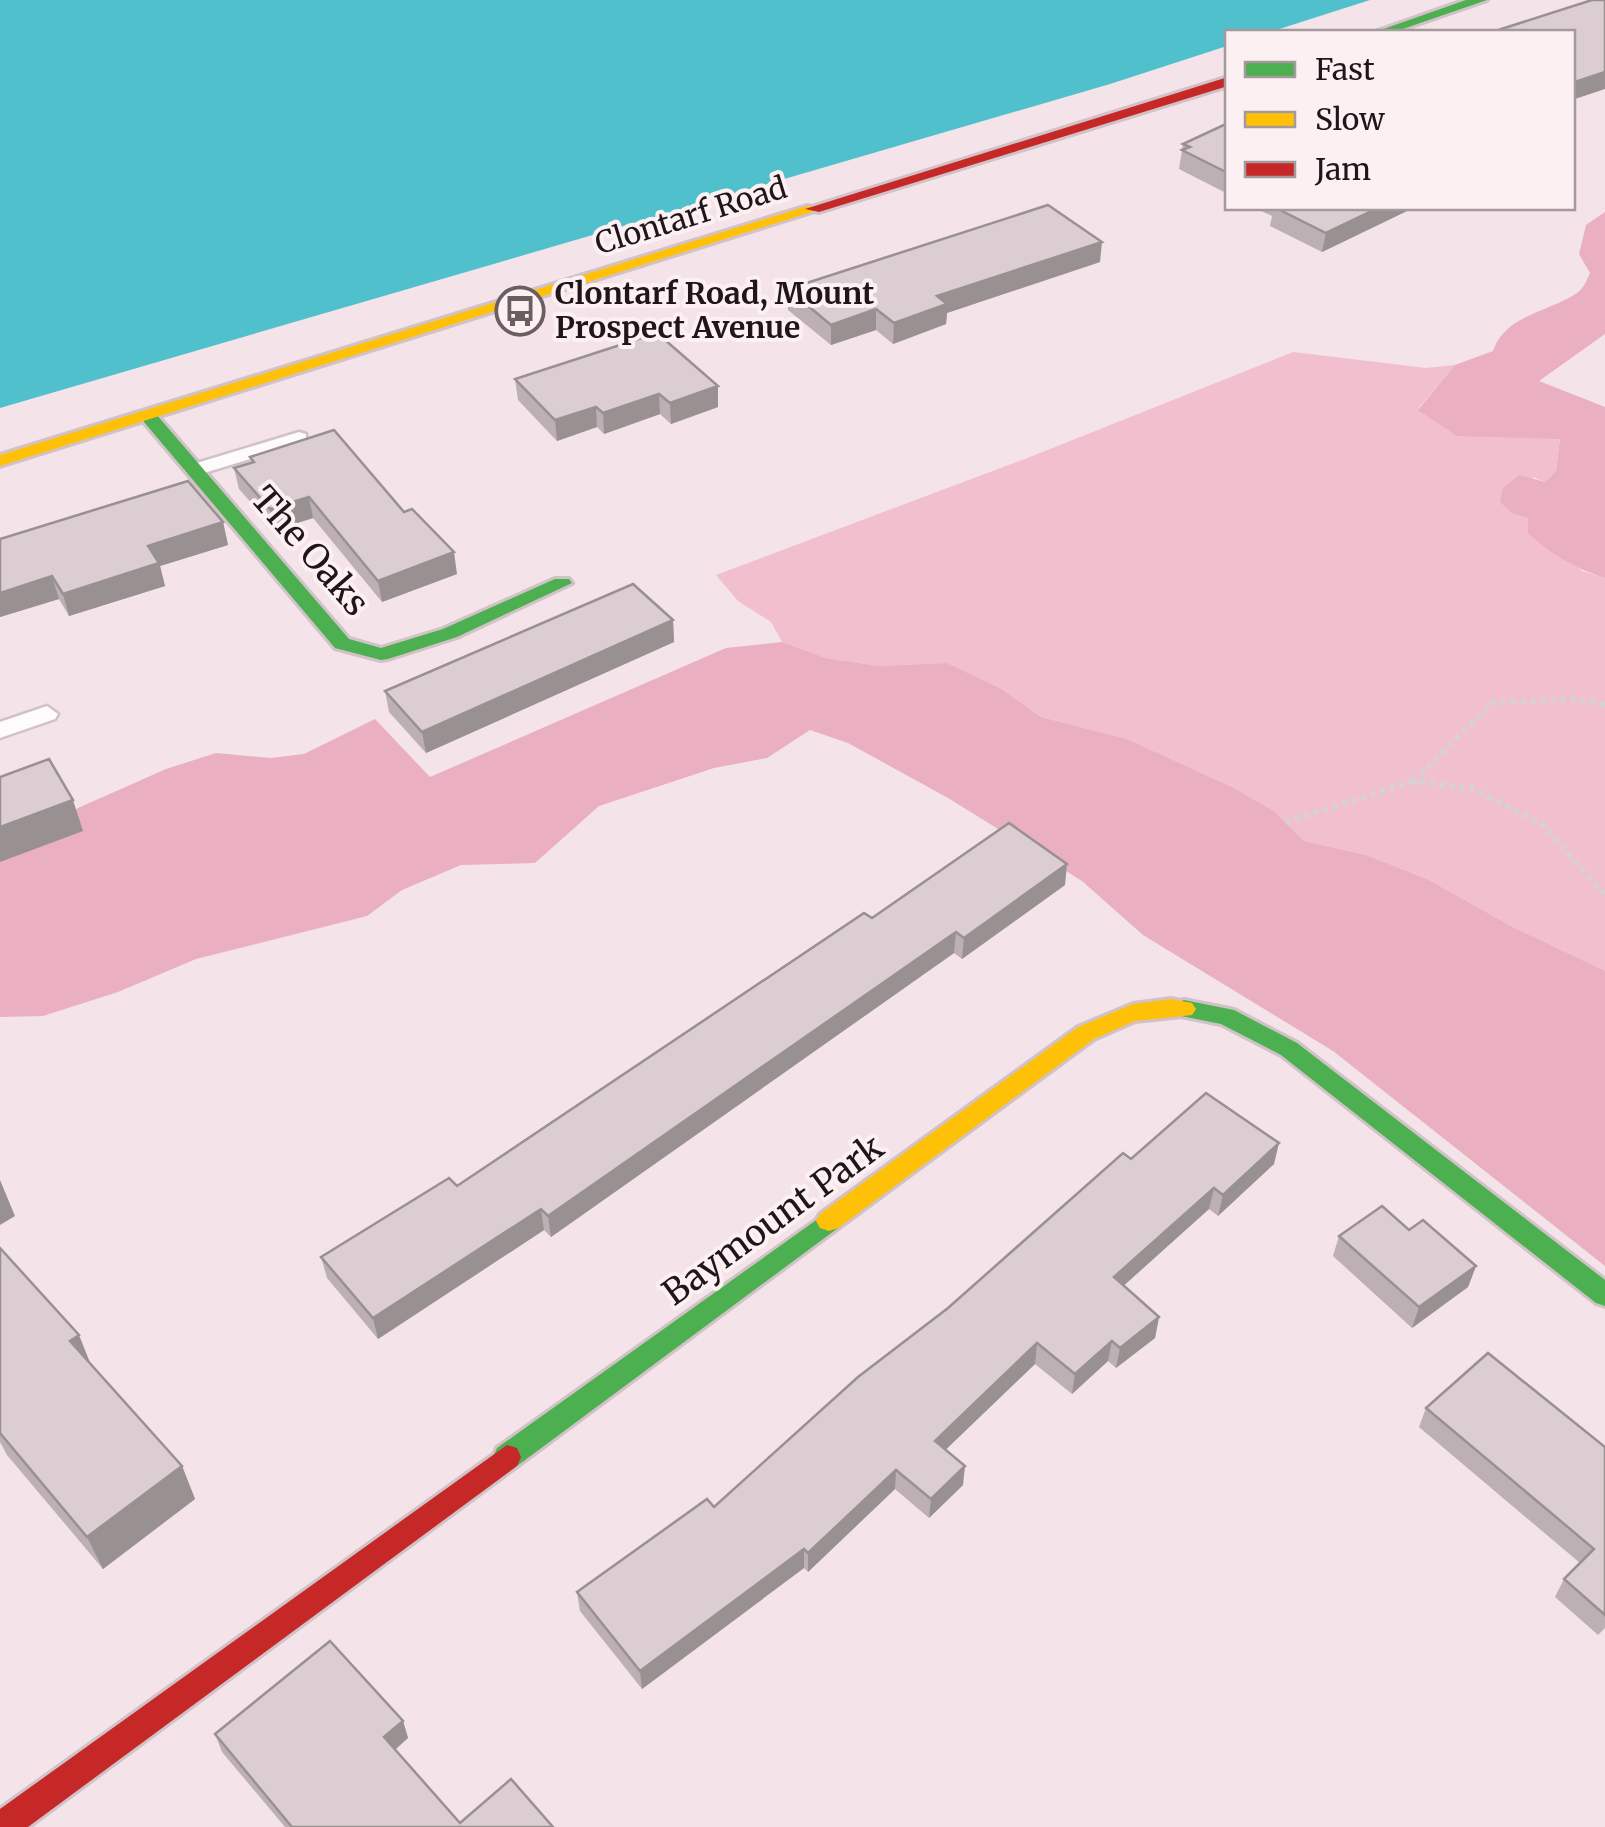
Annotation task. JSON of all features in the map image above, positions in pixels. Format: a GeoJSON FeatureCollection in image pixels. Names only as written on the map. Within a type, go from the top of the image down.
{"type":"FeatureCollection","features":[{"type":"Feature","properties":{"kind":"street"},"geometry":{"type":"LineString","coordinates":[[1388,30],[1480,0]]}},
{"type":"Feature","properties":{"kind":"street","name":"Clontarf Road"},"geometry":{"type":"LineString","coordinates":[[0,461],[150,418],[1225,82]]}},
{"type":"Feature","properties":{"kind":"street","name":"The Oaks"},"geometry":{"type":"LineString","coordinates":[[150,418],[342,644],[382,654],[450,633],[562,583]]}},
{"type":"Feature","properties":{"kind":"street","name":"Baymount Park"},"geometry":{"type":"LineString","coordinates":[[2,1827],[1086,1033],[1124,1014],[1170,1007],[1226,1016],[1289,1049],[1605,1295]]}},
{"type":"Feature","properties":{"kind":"lane"},"geometry":{"type":"LineString","coordinates":[[194,470],[299,438]]}},
{"type":"Feature","properties":{"kind":"lane"},"geometry":{"type":"LineString","coordinates":[[0,730],[47,714]]}},
{"type":"Feature","properties":{"kind":"path"},"geometry":{"type":"LineString","coordinates":[[1414,781],[1492,703],[1576,700],[1605,706]]}},
{"type":"Feature","properties":{"kind":"path"},"geometry":{"type":"LineString","coordinates":[[1285,822],[1414,781],[1473,789],[1542,824],[1605,895]]}},
{"type":"Feature","properties":{"kind":"shaded area"},"geometry":{"type":"Polygon","coordinates":[[[1605,212],[1605,334],[1539,381],[1605,407],[1605,578],[1545,548],[1528,533],[1528,518],[1512,513],[1500,502],[1503,488],[1519,475],[1545,482],[1556,471],[1560,439],[1457,436],[1418,410],[1455,365],[1493,351],[1507,329],[1517,322],[1579,291],[1590,273],[1579,254],[1586,225],[1605,212]]]}},
{"type":"Feature","properties":{"kind":"shaded area"},"geometry":{"type":"Polygon","coordinates":[[[1293,352],[1426,368],[1455,365],[1418,409],[1560,438],[1556,471],[1545,482],[1533,477],[1529,518],[1582,571],[1605,578],[1605,971],[1513,927],[1427,879],[1366,855],[1304,841],[1274,811],[1232,787],[1127,739],[1041,717],[1000,688],[947,663],[878,666],[826,658],[782,642],[771,622],[738,601],[716,575],[1035,455],[1293,352]]]}},
{"type":"Feature","properties":{"kind":"shaded area"},"geometry":{"type":"Polygon","coordinates":[[[782,642],[826,658],[878,666],[947,663],[1000,688],[1041,717],[1127,739],[1232,787],[1274,811],[1304,841],[1366,855],[1427,879],[1513,927],[1605,971],[1605,1266],[1333,1051],[1143,935],[1082,881],[948,798],[848,743],[810,730],[767,758],[714,768],[599,806],[535,863],[461,865],[402,890],[367,916],[196,959],[118,992],[43,1016],[0,1017],[0,862],[78,808],[166,769],[216,753],[271,758],[304,754],[375,719],[430,777],[726,648],[782,642]]]}},
{"type":"Feature","properties":{"kind":"water"},"geometry":{"type":"Polygon","coordinates":[[[0,0],[1370,0],[1276,30],[1225,30],[1225,47],[1110,84],[0,408],[0,0]]]}},
{"type":"Feature","properties":{"kind":"building"},"geometry":{"type":"Polygon","coordinates":[[[1592,0],[1605,0],[1605,72],[1575,82],[1575,30],[1498,30],[1592,0]]]}},
{"type":"Feature","properties":{"kind":"building"},"geometry":{"type":"Polygon","coordinates":[[[1225,124],[1225,172],[1182,150],[1190,147],[1183,144],[1225,124]]]}},
{"type":"Feature","properties":{"kind":"building"},"geometry":{"type":"Polygon","coordinates":[[[1048,205],[1102,242],[937,296],[947,304],[894,323],[876,309],[831,325],[788,289],[1048,205]]]}},
{"type":"Feature","properties":{"kind":"building"},"geometry":{"type":"Polygon","coordinates":[[[1280,210],[1374,210],[1326,233],[1280,210]]]}},
{"type":"Feature","properties":{"kind":"building"},"geometry":{"type":"Polygon","coordinates":[[[657,333],[718,386],[670,403],[659,394],[603,413],[596,407],[555,420],[515,379],[657,333]]]}},
{"type":"Feature","properties":{"kind":"building"},"geometry":{"type":"Polygon","coordinates":[[[334,430],[404,512],[412,509],[454,552],[378,581],[309,497],[270,509],[234,468],[254,462],[250,457],[334,430]]]}},
{"type":"Feature","properties":{"kind":"building"},"geometry":{"type":"Polygon","coordinates":[[[188,481],[223,522],[148,546],[159,563],[63,594],[52,576],[0,593],[0,539],[188,481]]]}},
{"type":"Feature","properties":{"kind":"building"},"geometry":{"type":"Polygon","coordinates":[[[633,584],[673,620],[422,732],[385,691],[633,584]]]}},
{"type":"Feature","properties":{"kind":"building"},"geometry":{"type":"Polygon","coordinates":[[[49,759],[73,800],[0,827],[0,777],[49,759]]]}},
{"type":"Feature","properties":{"kind":"building"},"geometry":{"type":"Polygon","coordinates":[[[1009,823],[1067,864],[964,938],[956,932],[548,1216],[541,1209],[373,1318],[321,1257],[449,1178],[457,1186],[864,913],[872,918],[1009,823]]]}},
{"type":"Feature","properties":{"kind":"building"},"geometry":{"type":"Polygon","coordinates":[[[1206,1093],[1279,1143],[1223,1195],[1214,1188],[1114,1277],[1159,1317],[1120,1348],[1112,1341],[1075,1374],[1037,1343],[935,1441],[965,1466],[931,1499],[896,1470],[808,1553],[804,1549],[640,1671],[577,1592],[707,1499],[714,1507],[858,1377],[948,1308],[1123,1153],[1131,1159],[1206,1093]]]}},
{"type":"Feature","properties":{"kind":"building"},"geometry":{"type":"Polygon","coordinates":[[[1382,1206],[1409,1230],[1423,1220],[1476,1266],[1419,1307],[1339,1236],[1382,1206]]]}},
{"type":"Feature","properties":{"kind":"building"},"geometry":{"type":"Polygon","coordinates":[[[0,1248],[79,1335],[70,1341],[182,1466],[87,1537],[0,1433],[0,1248]]]}},
{"type":"Feature","properties":{"kind":"building"},"geometry":{"type":"Polygon","coordinates":[[[1488,1353],[1605,1447],[1605,1615],[1564,1579],[1594,1549],[1426,1408],[1488,1353]]]}},
{"type":"Feature","properties":{"kind":"building"},"geometry":{"type":"Polygon","coordinates":[[[330,1641],[403,1721],[384,1737],[460,1823],[511,1779],[553,1827],[292,1827],[215,1734],[330,1641]]]}},
{"type":"Feature","properties":{"kind":"traffic: fast"},"geometry":{"type":"LineString","coordinates":[[1388,30],[1480,0]]}},
{"type":"Feature","properties":{"kind":"traffic: fast"},"geometry":{"type":"LineString","coordinates":[[150,418],[342,644],[381,654],[450,633],[562,583]]}},
{"type":"Feature","properties":{"kind":"traffic: fast"},"geometry":{"type":"LineString","coordinates":[[1184,1009],[1226,1016],[1289,1049],[1605,1295]]}},
{"type":"Feature","properties":{"kind":"traffic: fast"},"geometry":{"type":"LineString","coordinates":[[507,1457],[829,1221]]}},
{"type":"Feature","properties":{"kind":"traffic: slow"},"geometry":{"type":"LineString","coordinates":[[0,461],[813,209]]}},
{"type":"Feature","properties":{"kind":"traffic: slow"},"geometry":{"type":"LineString","coordinates":[[829,1221],[1086,1033],[1133,1013],[1158,1008],[1184,1009]]}},
{"type":"Feature","properties":{"kind":"traffic: jam"},"geometry":{"type":"LineString","coordinates":[[813,209],[1225,82]]}},
{"type":"Feature","properties":{"kind":"traffic: jam"},"geometry":{"type":"LineString","coordinates":[[2,1827],[507,1457]]}},
{"type":"Feature","properties":{"kind":"place","name":"Clontarf Road, Mount Prospect Avenue"},"geometry":{"type":"Point","coordinates":[520,311]}}]}
